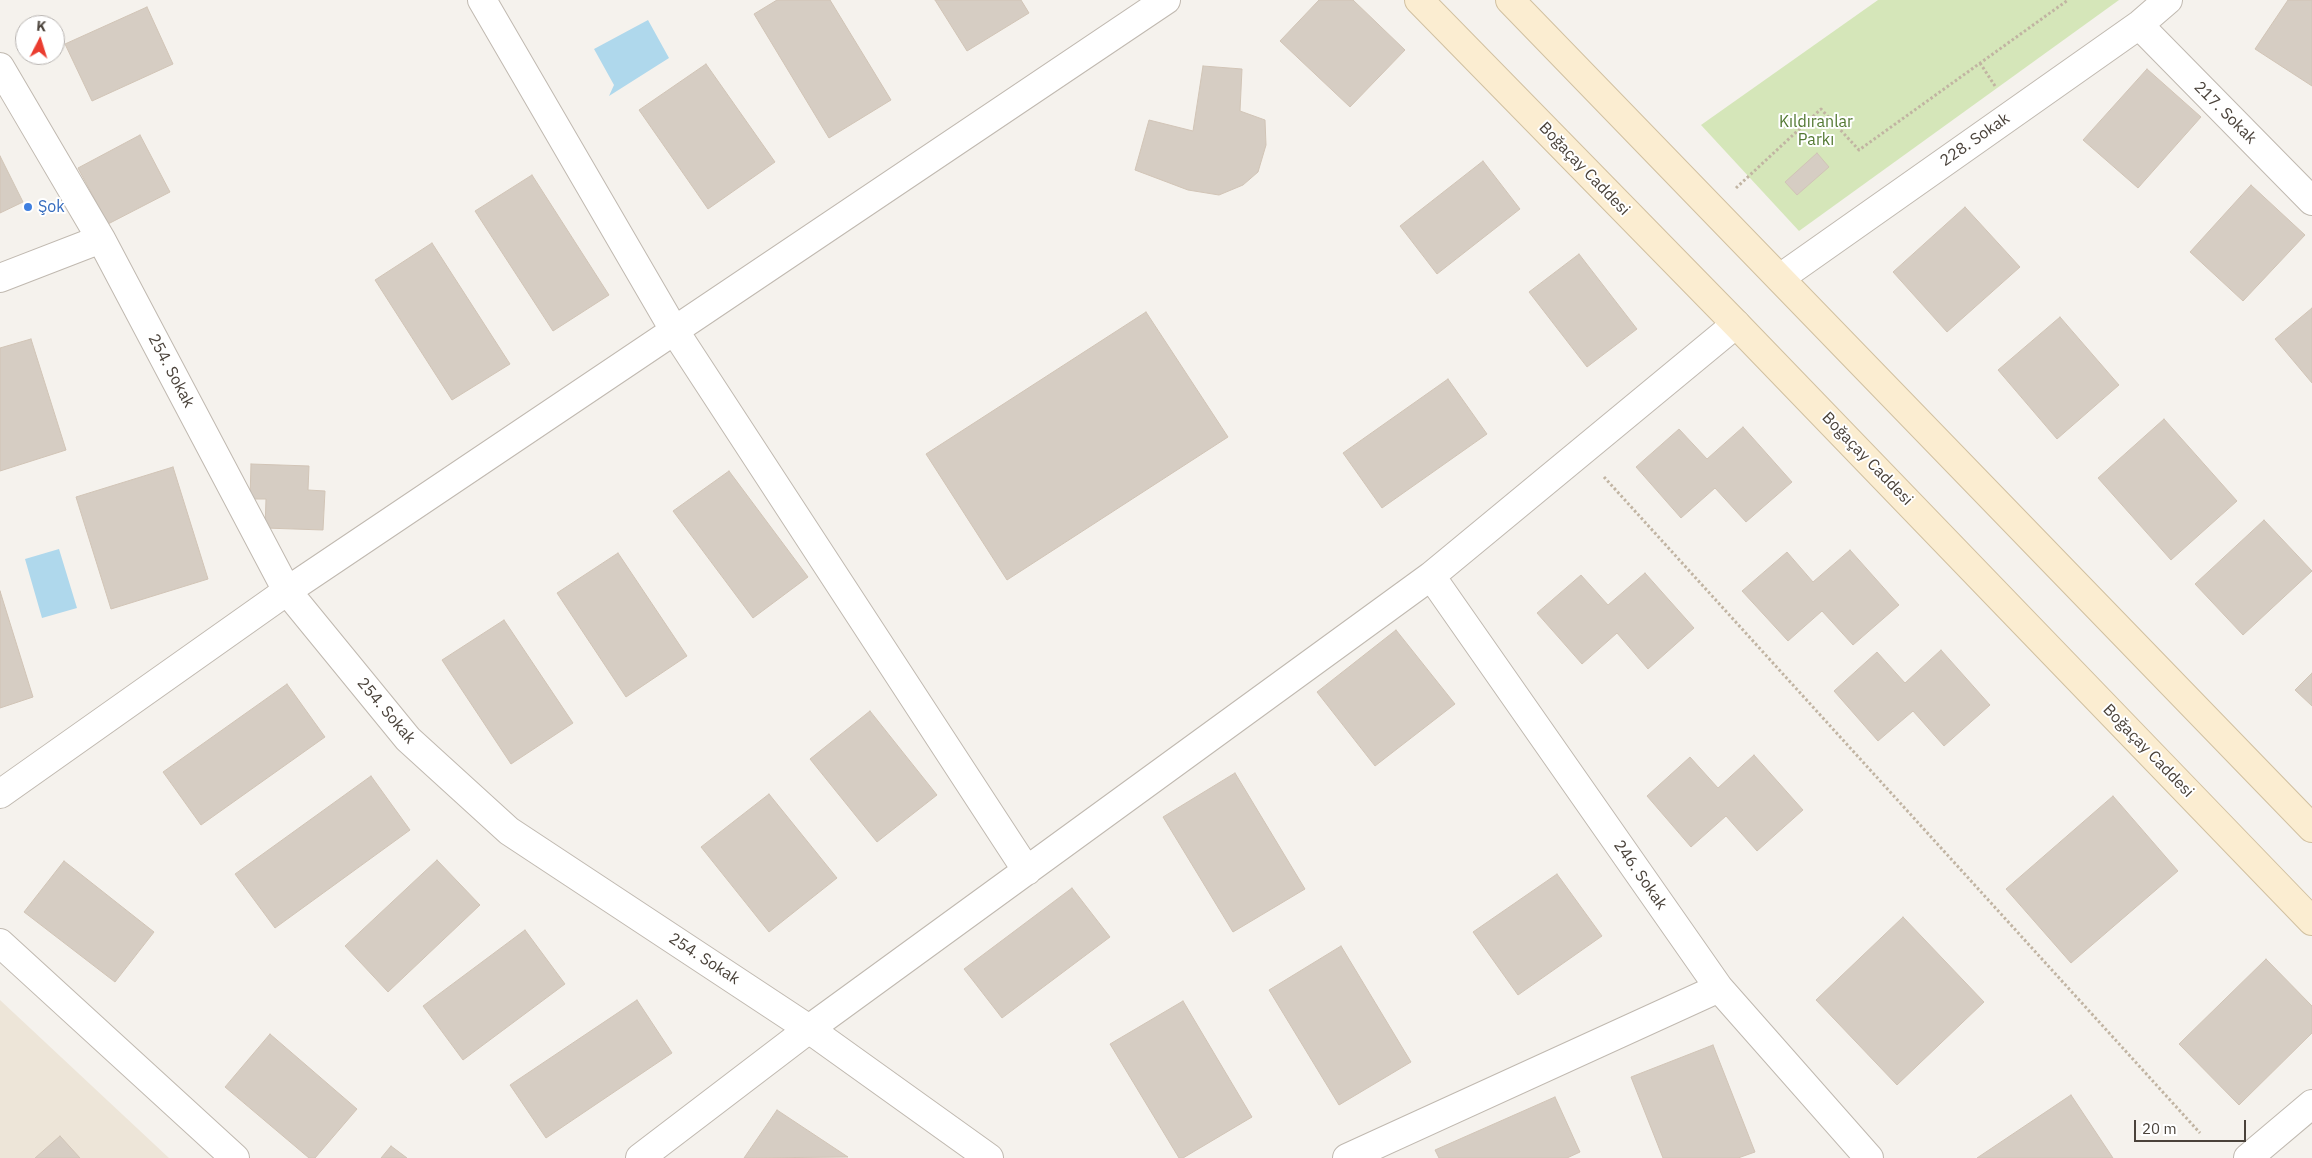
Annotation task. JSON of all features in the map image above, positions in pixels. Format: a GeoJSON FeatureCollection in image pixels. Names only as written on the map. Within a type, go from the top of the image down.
{"type":"FeatureCollection","features":[{"type":"Feature","properties":{"kind":"main road","name":"Boğaçay Caddesi"},"geometry":{"type":"LineString","coordinates":[[1419,0],[1736,324],[2312,921]]}},
{"type":"Feature","properties":{"kind":"main road"},"geometry":{"type":"LineString","coordinates":[[1510,0],[2312,828]]}},
{"type":"Feature","properties":{"kind":"street"},"geometry":{"type":"LineString","coordinates":[[482,0],[674,330],[1027,870]]}},
{"type":"Feature","properties":{"kind":"street"},"geometry":{"type":"LineString","coordinates":[[0,794],[287,591],[1166,0]]}},
{"type":"Feature","properties":{"kind":"street","name":"228. Sokak"},"geometry":{"type":"LineString","coordinates":[[1780,278],[2139,25],[2168,0]]}},
{"type":"Feature","properties":{"kind":"street","name":"217. Sokak"},"geometry":{"type":"LineString","coordinates":[[2139,25],[2312,201]]}},
{"type":"Feature","properties":{"kind":"street","name":"254. Sokak"},"geometry":{"type":"LineString","coordinates":[[0,67],[102,240],[287,591],[408,740],[509,831],[810,1029],[990,1158]]}},
{"type":"Feature","properties":{"kind":"street"},"geometry":{"type":"LineString","coordinates":[[0,278],[102,240]]}},
{"type":"Feature","properties":{"kind":"street"},"geometry":{"type":"LineString","coordinates":[[640,1158],[810,1029],[1431,576],[1736,324]]}},
{"type":"Feature","properties":{"kind":"street","name":"246. Sokak"},"geometry":{"type":"LineString","coordinates":[[1431,576],[1719,988],[1869,1158]]}},
{"type":"Feature","properties":{"kind":"street"},"geometry":{"type":"LineString","coordinates":[[0,943],[235,1158]]}},
{"type":"Feature","properties":{"kind":"street"},"geometry":{"type":"LineString","coordinates":[[1347,1158],[1719,988]]}},
{"type":"Feature","properties":{"kind":"street"},"geometry":{"type":"LineString","coordinates":[[2248,1158],[2312,1104]]}},
{"type":"Feature","properties":{"kind":"path"},"geometry":{"type":"LineString","coordinates":[[1730,193],[1821,109],[1859,150],[2068,0]]}},
{"type":"Feature","properties":{"kind":"path"},"geometry":{"type":"LineString","coordinates":[[1980,63],[1997,88]]}},
{"type":"Feature","properties":{"kind":"path"},"geometry":{"type":"LineString","coordinates":[[1581,452],[2200,1133]]}},
{"type":"Feature","properties":{"kind":"shaded area"},"geometry":{"type":"Polygon","coordinates":[[[0,1000],[169,1158],[0,1158],[0,1000]]]}},
{"type":"Feature","properties":{"kind":"green space","name":"Kıldıranlar Parkı"},"geometry":{"type":"Polygon","coordinates":[[[1878,0],[2119,0],[1799,231],[1701,125],[1878,0]]]}},
{"type":"Feature","properties":{"kind":"water"},"geometry":{"type":"Polygon","coordinates":[[[648,20],[669,58],[609,96],[614,85],[594,49],[648,20]]]}},
{"type":"Feature","properties":{"kind":"water"},"geometry":{"type":"Polygon","coordinates":[[[59,549],[77,608],[42,618],[25,559],[59,549]]]}},
{"type":"Feature","properties":{"kind":"building"},"geometry":{"type":"Polygon","coordinates":[[[777,0],[830,0],[891,100],[829,138],[754,14],[777,0]]]}},
{"type":"Feature","properties":{"kind":"building"},"geometry":{"type":"Polygon","coordinates":[[[935,0],[1021,0],[1029,13],[967,51],[935,0]]]}},
{"type":"Feature","properties":{"kind":"building"},"geometry":{"type":"Polygon","coordinates":[[[1319,0],[1353,0],[1405,50],[1350,107],[1280,41],[1319,0]]]}},
{"type":"Feature","properties":{"kind":"building"},"geometry":{"type":"Polygon","coordinates":[[[2288,0],[2312,0],[2312,86],[2255,49],[2288,0]]]}},
{"type":"Feature","properties":{"kind":"building"},"geometry":{"type":"Polygon","coordinates":[[[147,7],[173,64],[92,101],[65,44],[147,7]]]}},
{"type":"Feature","properties":{"kind":"building"},"geometry":{"type":"Polygon","coordinates":[[[706,64],[775,162],[708,209],[639,110],[706,64]]]}},
{"type":"Feature","properties":{"kind":"building"},"geometry":{"type":"Polygon","coordinates":[[[1203,66],[1242,69],[1240,111],[1265,120],[1266,145],[1258,172],[1243,185],[1219,195],[1188,190],[1135,170],[1149,120],[1193,131],[1203,66]]]}},
{"type":"Feature","properties":{"kind":"building"},"geometry":{"type":"Polygon","coordinates":[[[2147,69],[2201,117],[2138,188],[2083,140],[2147,69]]]}},
{"type":"Feature","properties":{"kind":"building"},"geometry":{"type":"Polygon","coordinates":[[[140,135],[170,192],[108,224],[78,168],[140,135]]]}},
{"type":"Feature","properties":{"kind":"building"},"geometry":{"type":"Polygon","coordinates":[[[1817,153],[1829,167],[1797,195],[1785,182],[1817,153]]]}},
{"type":"Feature","properties":{"kind":"building"},"geometry":{"type":"Polygon","coordinates":[[[0,156],[23,202],[0,213],[0,156]]]}},
{"type":"Feature","properties":{"kind":"building"},"geometry":{"type":"Polygon","coordinates":[[[1483,161],[1520,209],[1437,274],[1400,226],[1483,161]]]}},
{"type":"Feature","properties":{"kind":"building"},"geometry":{"type":"Polygon","coordinates":[[[532,175],[609,295],[553,331],[475,211],[532,175]]]}},
{"type":"Feature","properties":{"kind":"building"},"geometry":{"type":"Polygon","coordinates":[[[2251,185],[2305,235],[2243,301],[2190,252],[2251,185]]]}},
{"type":"Feature","properties":{"kind":"building"},"geometry":{"type":"Polygon","coordinates":[[[1965,207],[2020,267],[1947,332],[1893,272],[1965,207]]]}},
{"type":"Feature","properties":{"kind":"building"},"geometry":{"type":"Polygon","coordinates":[[[432,243],[510,364],[452,400],[375,280],[432,243]]]}},
{"type":"Feature","properties":{"kind":"building"},"geometry":{"type":"Polygon","coordinates":[[[1579,254],[1637,329],[1587,367],[1529,292],[1579,254]]]}},
{"type":"Feature","properties":{"kind":"building"},"geometry":{"type":"Polygon","coordinates":[[[2312,308],[2312,383],[2275,339],[2312,308]]]}},
{"type":"Feature","properties":{"kind":"building"},"geometry":{"type":"Polygon","coordinates":[[[1146,312],[1228,437],[1007,580],[926,454],[1146,312]]]}},
{"type":"Feature","properties":{"kind":"building"},"geometry":{"type":"Polygon","coordinates":[[[2060,317],[2119,385],[2057,439],[1998,370],[2060,317]]]}},
{"type":"Feature","properties":{"kind":"building"},"geometry":{"type":"Polygon","coordinates":[[[31,339],[66,450],[0,471],[0,348],[31,339]]]}},
{"type":"Feature","properties":{"kind":"building"},"geometry":{"type":"Polygon","coordinates":[[[1448,379],[1487,434],[1382,508],[1343,453],[1448,379]]]}},
{"type":"Feature","properties":{"kind":"building"},"geometry":{"type":"Polygon","coordinates":[[[2164,419],[2237,501],[2171,560],[2098,478],[2164,419]]]}},
{"type":"Feature","properties":{"kind":"building"},"geometry":{"type":"Polygon","coordinates":[[[1743,427],[1792,482],[1746,522],[1715,488],[1681,518],[1636,467],[1679,429],[1707,459],[1743,427]]]}},
{"type":"Feature","properties":{"kind":"building"},"geometry":{"type":"Polygon","coordinates":[[[251,464],[309,466],[308,490],[325,491],[323,530],[265,528],[266,499],[250,499],[251,464]]]}},
{"type":"Feature","properties":{"kind":"building"},"geometry":{"type":"Polygon","coordinates":[[[173,467],[208,579],[111,609],[76,497],[173,467]]]}},
{"type":"Feature","properties":{"kind":"building"},"geometry":{"type":"Polygon","coordinates":[[[729,471],[808,577],[753,618],[673,511],[729,471]]]}},
{"type":"Feature","properties":{"kind":"building"},"geometry":{"type":"Polygon","coordinates":[[[2264,520],[2312,571],[2243,635],[2195,584],[2264,520]]]}},
{"type":"Feature","properties":{"kind":"building"},"geometry":{"type":"Polygon","coordinates":[[[1850,550],[1899,605],[1853,645],[1822,611],[1788,641],[1742,591],[1787,552],[1813,582],[1850,550]]]}},
{"type":"Feature","properties":{"kind":"building"},"geometry":{"type":"Polygon","coordinates":[[[618,553],[687,656],[626,697],[557,593],[618,553]]]}},
{"type":"Feature","properties":{"kind":"building"},"geometry":{"type":"Polygon","coordinates":[[[1645,573],[1694,628],[1648,669],[1617,633],[1582,664],[1537,613],[1581,575],[1608,605],[1645,573]]]}},
{"type":"Feature","properties":{"kind":"building"},"geometry":{"type":"Polygon","coordinates":[[[0,591],[33,697],[0,708],[0,591]]]}},
{"type":"Feature","properties":{"kind":"building"},"geometry":{"type":"Polygon","coordinates":[[[504,620],[573,723],[511,764],[442,660],[504,620]]]}},
{"type":"Feature","properties":{"kind":"building"},"geometry":{"type":"Polygon","coordinates":[[[1396,630],[1455,704],[1375,766],[1317,692],[1396,630]]]}},
{"type":"Feature","properties":{"kind":"building"},"geometry":{"type":"Polygon","coordinates":[[[1941,650],[1990,705],[1944,746],[1913,711],[1878,741],[1834,691],[1877,652],[1905,683],[1941,650]]]}},
{"type":"Feature","properties":{"kind":"building"},"geometry":{"type":"Polygon","coordinates":[[[2312,673],[2312,706],[2295,690],[2312,673]]]}},
{"type":"Feature","properties":{"kind":"building"},"geometry":{"type":"Polygon","coordinates":[[[287,684],[325,737],[201,825],[163,772],[287,684]]]}},
{"type":"Feature","properties":{"kind":"building"},"geometry":{"type":"Polygon","coordinates":[[[870,711],[937,795],[877,842],[810,759],[870,711]]]}},
{"type":"Feature","properties":{"kind":"building"},"geometry":{"type":"Polygon","coordinates":[[[1754,755],[1803,810],[1757,851],[1726,816],[1691,847],[1647,796],[1690,757],[1718,788],[1754,755]]]}},
{"type":"Feature","properties":{"kind":"building"},"geometry":{"type":"Polygon","coordinates":[[[1235,773],[1305,889],[1233,932],[1163,817],[1235,773]]]}},
{"type":"Feature","properties":{"kind":"building"},"geometry":{"type":"Polygon","coordinates":[[[371,776],[410,830],[275,928],[235,874],[371,776]]]}},
{"type":"Feature","properties":{"kind":"building"},"geometry":{"type":"Polygon","coordinates":[[[769,794],[837,878],[769,932],[701,847],[769,794]]]}},
{"type":"Feature","properties":{"kind":"building"},"geometry":{"type":"Polygon","coordinates":[[[2113,796],[2178,871],[2071,963],[2006,889],[2113,796]]]}},
{"type":"Feature","properties":{"kind":"building"},"geometry":{"type":"Polygon","coordinates":[[[437,860],[480,905],[388,992],[345,946],[437,860]]]}},
{"type":"Feature","properties":{"kind":"building"},"geometry":{"type":"Polygon","coordinates":[[[64,861],[154,932],[115,982],[24,912],[64,861]]]}},
{"type":"Feature","properties":{"kind":"building"},"geometry":{"type":"Polygon","coordinates":[[[1557,874],[1602,936],[1518,995],[1473,932],[1557,874]]]}},
{"type":"Feature","properties":{"kind":"building"},"geometry":{"type":"Polygon","coordinates":[[[1072,888],[1110,937],[1002,1018],[964,969],[1072,888]]]}},
{"type":"Feature","properties":{"kind":"building"},"geometry":{"type":"Polygon","coordinates":[[[1903,917],[1984,1002],[1897,1085],[1816,1000],[1903,917]]]}},
{"type":"Feature","properties":{"kind":"building"},"geometry":{"type":"Polygon","coordinates":[[[525,930],[565,984],[463,1060],[423,1006],[525,930]]]}},
{"type":"Feature","properties":{"kind":"building"},"geometry":{"type":"Polygon","coordinates":[[[1341,946],[1411,1062],[1339,1105],[1269,990],[1341,946]]]}},
{"type":"Feature","properties":{"kind":"building"},"geometry":{"type":"Polygon","coordinates":[[[2266,959],[2312,1006],[2312,1033],[2239,1105],[2179,1044],[2266,959]]]}},
{"type":"Feature","properties":{"kind":"building"},"geometry":{"type":"Polygon","coordinates":[[[637,1000],[672,1053],[546,1138],[510,1085],[637,1000]]]}},
{"type":"Feature","properties":{"kind":"building"},"geometry":{"type":"Polygon","coordinates":[[[1183,1001],[1252,1117],[1183,1158],[1179,1158],[1110,1044],[1183,1001]]]}},
{"type":"Feature","properties":{"kind":"building"},"geometry":{"type":"Polygon","coordinates":[[[270,1034],[357,1109],[315,1158],[309,1158],[225,1087],[270,1034]]]}},
{"type":"Feature","properties":{"kind":"building"},"geometry":{"type":"Polygon","coordinates":[[[1713,1045],[1755,1152],[1738,1158],[1663,1158],[1631,1077],[1713,1045]]]}},
{"type":"Feature","properties":{"kind":"building"},"geometry":{"type":"Polygon","coordinates":[[[2071,1095],[2113,1158],[1977,1158],[2071,1095]]]}},
{"type":"Feature","properties":{"kind":"building"},"geometry":{"type":"Polygon","coordinates":[[[1555,1097],[1580,1152],[1567,1158],[1439,1158],[1435,1150],[1555,1097]]]}},
{"type":"Feature","properties":{"kind":"building"},"geometry":{"type":"Polygon","coordinates":[[[777,1110],[848,1157],[744,1158],[777,1110]]]}},
{"type":"Feature","properties":{"kind":"building"},"geometry":{"type":"Polygon","coordinates":[[[60,1136],[80,1158],[35,1158],[60,1136]]]}},
{"type":"Feature","properties":{"kind":"building"},"geometry":{"type":"Polygon","coordinates":[[[391,1146],[407,1158],[381,1158],[391,1146]]]}},
{"type":"Feature","properties":{"kind":"place","name":"Şok"},"geometry":{"type":"Point","coordinates":[28,207]}}]}
